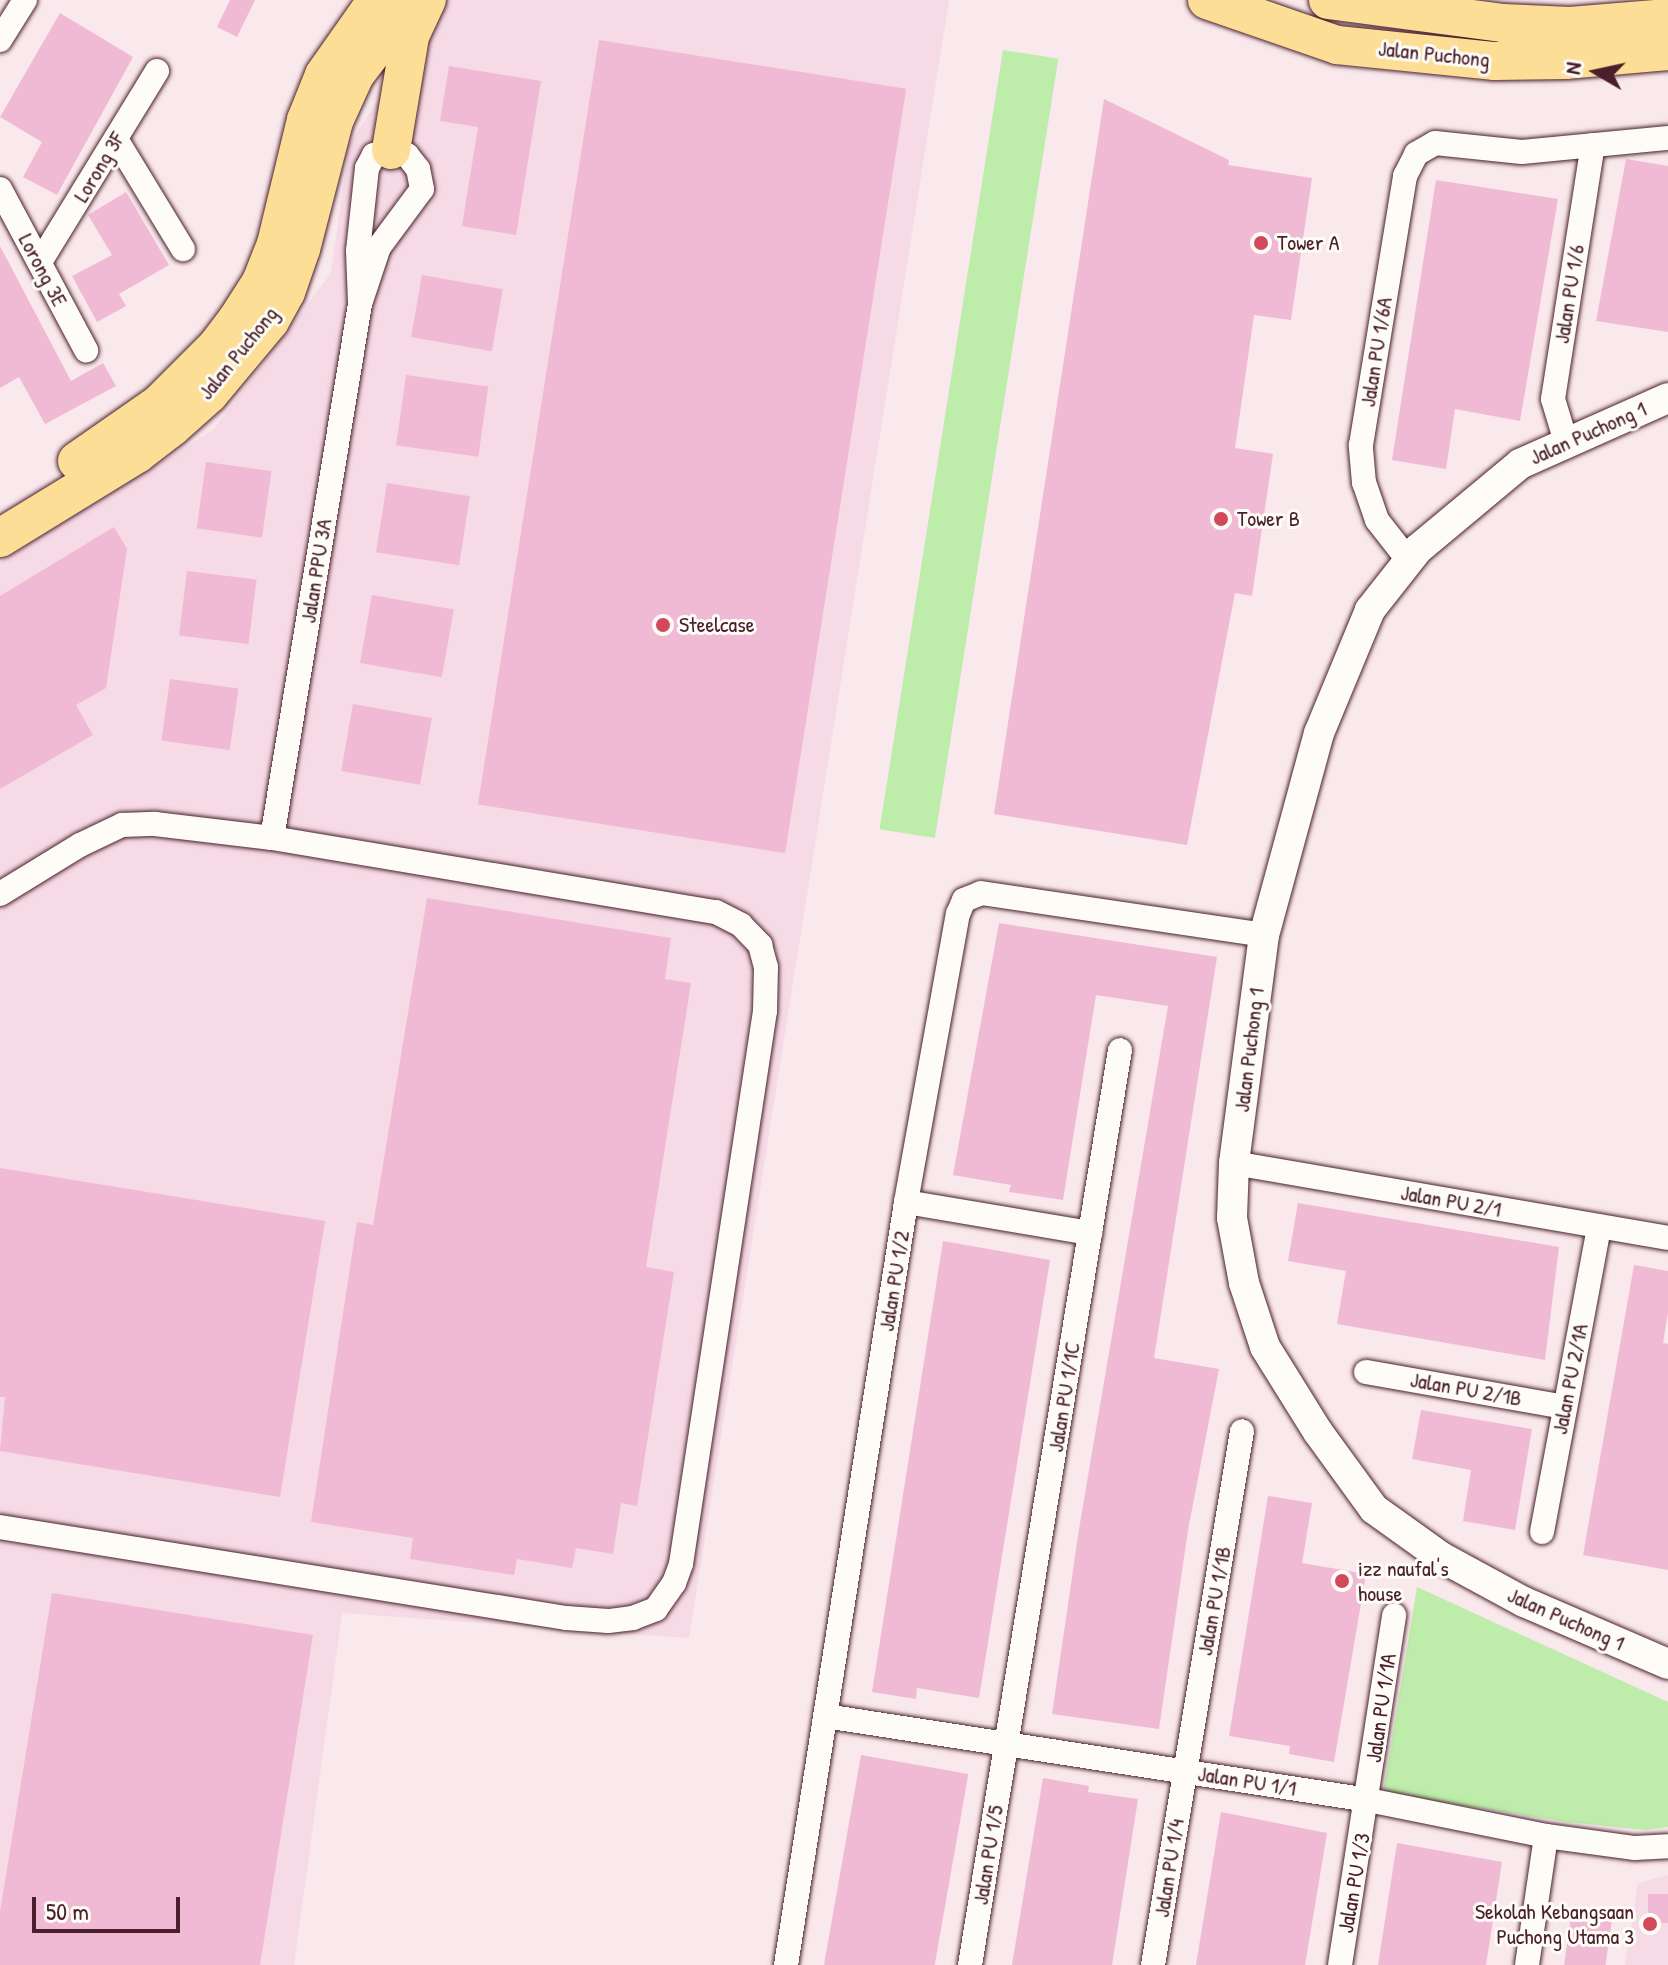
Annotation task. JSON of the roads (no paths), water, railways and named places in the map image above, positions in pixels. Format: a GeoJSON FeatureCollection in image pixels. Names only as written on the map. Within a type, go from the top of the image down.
{"type":"FeatureCollection","features":[{"type":"Feature","properties":{"kind":"main road","name":"Jalan Puchong"},"geometry":{"type":"LineString","coordinates":[[0,509],[117,436],[160,403],[217,346],[236,321],[261,282],[276,244],[306,120],[324,75],[377,0]]}},
{"type":"Feature","properties":{"kind":"main road","name":"Jalan Puchong"},"geometry":{"type":"LineString","coordinates":[[0,538],[137,454],[172,427],[209,394],[270,321],[286,292],[301,249],[334,121],[355,75],[412,0]]}},
{"type":"Feature","properties":{"kind":"main road"},"geometry":{"type":"LineString","coordinates":[[391,150],[410,36],[427,0]]}},
{"type":"Feature","properties":{"kind":"main road","name":"Jalan Puchong"},"geometry":{"type":"LineString","coordinates":[[1207,0],[1337,45],[1495,61],[1565,60],[1668,51]]}},
{"type":"Feature","properties":{"kind":"main road","name":"Jalan Puchong"},"geometry":{"type":"LineString","coordinates":[[1328,0],[1502,12],[1570,26],[1668,18]]}},
{"type":"Feature","properties":{"kind":"street"},"geometry":{"type":"LineString","coordinates":[[0,40],[25,0]]}},
{"type":"Feature","properties":{"kind":"street","name":"Lorong 3F"},"geometry":{"type":"LineString","coordinates":[[40,262],[157,71]]}},
{"type":"Feature","properties":{"kind":"street"},"geometry":{"type":"LineString","coordinates":[[1593,145],[1668,138]]}},
{"type":"Feature","properties":{"kind":"street"},"geometry":{"type":"LineString","coordinates":[[116,139],[183,249]]}},
{"type":"Feature","properties":{"kind":"street","name":"Jalan PU 1/6A"},"geometry":{"type":"LineString","coordinates":[[1409,561],[1377,520],[1364,483],[1361,445],[1405,176],[1416,154],[1435,143],[1522,152],[1593,145]]}},
{"type":"Feature","properties":{"kind":"street","name":"Jalan PU 1/6"},"geometry":{"type":"LineString","coordinates":[[1566,442],[1553,399],[1593,145]]}},
{"type":"Feature","properties":{"kind":"street","name":"Jalan PPU 3A"},"geometry":{"type":"LineString","coordinates":[[272,838],[360,304],[379,247],[422,189],[418,169],[407,155],[391,150],[374,155],[367,168],[358,251],[360,304]]}},
{"type":"Feature","properties":{"kind":"street","name":"Lorong 3E"},"geometry":{"type":"LineString","coordinates":[[0,189],[86,350]]}},
{"type":"Feature","properties":{"kind":"street","name":"Jalan Puchong 1"},"geometry":{"type":"LineString","coordinates":[[1668,398],[1520,464],[1418,549],[1370,610],[1319,733],[1264,935],[1234,1163],[1232,1218],[1244,1283],[1265,1347],[1318,1432],[1374,1509],[1441,1557],[1524,1602],[1668,1664]]}},
{"type":"Feature","properties":{"kind":"street"},"geometry":{"type":"LineString","coordinates":[[0,894],[80,845],[122,825],[155,824],[272,838],[716,912],[741,925],[760,945],[766,967],[765,1011],[681,1564],[674,1583],[656,1609],[633,1618],[566,1618],[0,1527]]}},
{"type":"Feature","properties":{"kind":"street","name":"Jalan PU 1/2"},"geometry":{"type":"LineString","coordinates":[[786,1965],[906,1202],[958,914],[964,900],[981,893],[1264,935]]}},
{"type":"Feature","properties":{"kind":"street","name":"Jalan PU 1/1C"},"geometry":{"type":"LineString","coordinates":[[1006,1744],[1120,1050]]}},
{"type":"Feature","properties":{"kind":"street","name":"Jalan PU 2/1"},"geometry":{"type":"LineString","coordinates":[[1234,1163],[1668,1238]]}},
{"type":"Feature","properties":{"kind":"street"},"geometry":{"type":"LineString","coordinates":[[906,1202],[1090,1233]]}},
{"type":"Feature","properties":{"kind":"street","name":"Jalan PU 2/1A"},"geometry":{"type":"LineString","coordinates":[[1542,1532],[1599,1226]]}},
{"type":"Feature","properties":{"kind":"street","name":"Jalan PU 2/1B"},"geometry":{"type":"LineString","coordinates":[[1366,1372],[1565,1407]]}},
{"type":"Feature","properties":{"kind":"street","name":"Jalan PU 1/1B"},"geometry":{"type":"LineString","coordinates":[[1185,1771],[1242,1431]]}},
{"type":"Feature","properties":{"kind":"street","name":"Jalan PU 1/1A"},"geometry":{"type":"LineString","coordinates":[[1368,1800],[1394,1615]]}},
{"type":"Feature","properties":{"kind":"street","name":"Jalan PU 1/1"},"geometry":{"type":"LineString","coordinates":[[825,1716],[1368,1800],[1546,1836],[1635,1848],[1668,1846]]}},
{"type":"Feature","properties":{"kind":"street","name":"Jalan PU 1/5"},"geometry":{"type":"LineString","coordinates":[[970,1965],[1006,1744]]}},
{"type":"Feature","properties":{"kind":"street","name":"Jalan PU 1/4"},"geometry":{"type":"LineString","coordinates":[[1153,1965],[1185,1771]]}},
{"type":"Feature","properties":{"kind":"street","name":"Jalan PU 1/3"},"geometry":{"type":"LineString","coordinates":[[1340,1965],[1368,1800]]}},
{"type":"Feature","properties":{"kind":"street"},"geometry":{"type":"LineString","coordinates":[[1527,1965],[1546,1836]]}},
{"type":"Feature","properties":{"kind":"place","name":"Tower A"},"geometry":{"type":"Point","coordinates":[1261,243]}},
{"type":"Feature","properties":{"kind":"place","name":"Tower B"},"geometry":{"type":"Point","coordinates":[1221,519]}},
{"type":"Feature","properties":{"kind":"place","name":"Steelcase"},"geometry":{"type":"Point","coordinates":[663,625]}},
{"type":"Feature","properties":{"kind":"place","name":"izz naufal's house"},"geometry":{"type":"Point","coordinates":[1342,1581]}},
{"type":"Feature","properties":{"kind":"place","name":"Sekolah Kebangsaan Puchong Utama 3"},"geometry":{"type":"Point","coordinates":[1650,1924]}}]}
